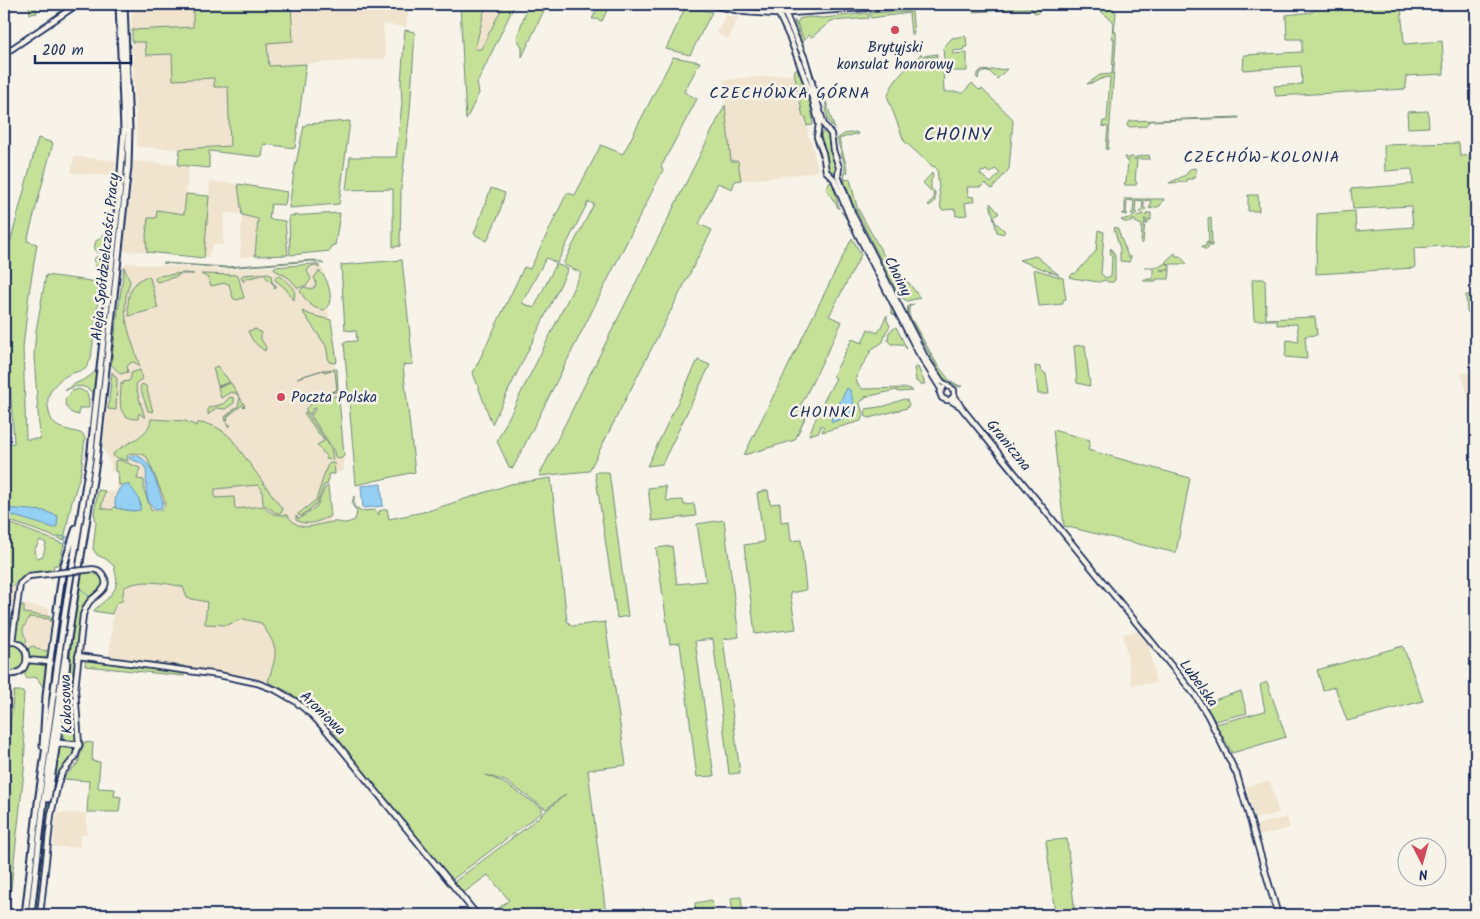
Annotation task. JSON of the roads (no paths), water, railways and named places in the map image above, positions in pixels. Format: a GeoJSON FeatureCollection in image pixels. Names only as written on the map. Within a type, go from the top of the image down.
{"type":"FeatureCollection","features":[{"type":"Feature","properties":{"kind":"main road","name":"Aleja Spółdzielczości Pracy"},"geometry":{"type":"LineString","coordinates":[[84,510],[123,161],[124,123],[119,4]]}},
{"type":"Feature","properties":{"kind":"main road","name":"Aleja Spółdzielczości Pracy"},"geometry":{"type":"LineString","coordinates":[[84,510],[96,460],[128,158],[129,128],[124,4]]}},
{"type":"Feature","properties":{"kind":"main road"},"geometry":{"type":"LineString","coordinates":[[57,610],[63,568],[69,545],[84,510]]}},
{"type":"Feature","properties":{"kind":"main road"},"geometry":{"type":"LineString","coordinates":[[31,915],[84,510]]}},
{"type":"Feature","properties":{"kind":"main road"},"geometry":{"type":"LineString","coordinates":[[25,915],[43,766],[79,521]]}},
{"type":"Feature","properties":{"kind":"main road"},"geometry":{"type":"LineString","coordinates":[[42,821],[58,743],[65,691],[67,642]]}},
{"type":"Feature","properties":{"kind":"main road"},"geometry":{"type":"LineString","coordinates":[[43,766],[46,696],[50,662]]}},
{"type":"Feature","properties":{"kind":"main road"},"geometry":{"type":"LineString","coordinates":[[58,743],[79,745]]}},
{"type":"Feature","properties":{"kind":"street"},"geometry":{"type":"LineString","coordinates":[[4,54],[78,4]]}},
{"type":"Feature","properties":{"kind":"street"},"geometry":{"type":"LineString","coordinates":[[708,4],[748,12],[779,14],[925,4]]}},
{"type":"Feature","properties":{"kind":"street"},"geometry":{"type":"LineString","coordinates":[[734,4],[760,7],[839,4]]}},
{"type":"Feature","properties":{"kind":"street"},"geometry":{"type":"LineString","coordinates":[[760,7],[766,4]]}},
{"type":"Feature","properties":{"kind":"street"},"geometry":{"type":"LineString","coordinates":[[785,5],[786,13],[808,67],[824,123],[828,130]]}},
{"type":"Feature","properties":{"kind":"street"},"geometry":{"type":"LineString","coordinates":[[775,6],[810,89],[818,116],[819,131],[823,129],[828,130]]}},
{"type":"Feature","properties":{"kind":"street"},"geometry":{"type":"LineString","coordinates":[[791,26],[795,17],[801,13]]}},
{"type":"Feature","properties":{"kind":"street","name":"Choiny"},"geometry":{"type":"LineString","coordinates":[[828,130],[831,134],[834,154],[839,167],[838,173],[851,210],[918,345],[934,372],[946,386]]}},
{"type":"Feature","properties":{"kind":"street","name":"Choiny"},"geometry":{"type":"LineString","coordinates":[[819,131],[818,138],[826,171],[834,179],[847,213],[900,318],[920,357],[941,390]]}},
{"type":"Feature","properties":{"kind":"street"},"geometry":{"type":"LineString","coordinates":[[830,174],[838,173]]}},
{"type":"Feature","properties":{"kind":"street"},"geometry":{"type":"LineString","coordinates":[[946,386],[953,389],[954,395],[950,400],[942,398],[940,394],[941,390],[946,386]]}},
{"type":"Feature","properties":{"kind":"street","name":"Graniczna"},"geometry":{"type":"LineString","coordinates":[[954,395],[961,407],[1036,499]]}},
{"type":"Feature","properties":{"kind":"street","name":"Graniczna"},"geometry":{"type":"LineString","coordinates":[[950,400],[961,407]]}},
{"type":"Feature","properties":{"kind":"street","name":"Lubelska"},"geometry":{"type":"LineString","coordinates":[[1036,499],[1184,681],[1206,712],[1237,775],[1278,915]]}},
{"type":"Feature","properties":{"kind":"street","name":"Kokosowa"},"geometry":{"type":"LineString","coordinates":[[12,642],[20,584],[29,576],[95,569],[100,572],[104,578],[105,585],[103,591],[90,601],[85,610],[78,656],[75,689],[79,745],[75,757],[60,776],[56,790],[40,915]]}},
{"type":"Feature","properties":{"kind":"street"},"geometry":{"type":"LineString","coordinates":[[27,660],[50,662],[57,610]]}},
{"type":"Feature","properties":{"kind":"street"},"geometry":{"type":"LineString","coordinates":[[4,643],[12,642],[18,644],[23,648],[27,660],[25,666],[19,672],[12,674],[4,673]]}},
{"type":"Feature","properties":{"kind":"street","name":"Aroniowa"},"geometry":{"type":"LineString","coordinates":[[78,656],[235,678],[269,687],[289,698],[309,712],[326,730],[477,915]]}},
{"type":"Feature","properties":{"kind":"water"},"geometry":{"type":"Polygon","coordinates":[[[847,388],[850,390],[857,415],[832,422],[831,419],[847,388]]]}},
{"type":"Feature","properties":{"kind":"water"},"geometry":{"type":"Polygon","coordinates":[[[131,455],[138,456],[149,465],[163,501],[161,508],[156,509],[151,505],[147,493],[146,469],[141,464],[130,459],[131,455]]]}},
{"type":"Feature","properties":{"kind":"water"},"geometry":{"type":"Polygon","coordinates":[[[381,484],[383,506],[363,508],[361,486],[381,484]]]}},
{"type":"Feature","properties":{"kind":"water"},"geometry":{"type":"Polygon","coordinates":[[[123,485],[129,485],[136,493],[140,503],[140,510],[133,511],[116,508],[116,496],[123,485]]]}},
{"type":"Feature","properties":{"kind":"water"},"geometry":{"type":"Polygon","coordinates":[[[4,508],[44,511],[58,516],[57,526],[54,528],[4,513],[4,508]]]}},
{"type":"Feature","properties":{"kind":"waterway"},"geometry":{"type":"LineString","coordinates":[[85,552],[90,519]]}},
{"type":"Feature","properties":{"kind":"waterway"},"geometry":{"type":"LineString","coordinates":[[58,536],[68,537]]}},
{"type":"Feature","properties":{"kind":"waterway"},"geometry":{"type":"LineString","coordinates":[[65,546],[66,537]]}},
{"type":"Feature","properties":{"kind":"waterway"},"geometry":{"type":"LineString","coordinates":[[80,588],[90,597]]}},
{"type":"Feature","properties":{"kind":"place","name":"Brytyjski konsulat honorowy"},"geometry":{"type":"Point","coordinates":[895,30]}},
{"type":"Feature","properties":{"kind":"place","name":"Poczta Polska"},"geometry":{"type":"Point","coordinates":[281,397]}},
{"type":"Feature","properties":{"kind":"district","name":"CZECHÓWKA GÓRNA"},"geometry":{"type":"Point","coordinates":[790,92]}},
{"type":"Feature","properties":{"kind":"district","name":"CHOINY"},"geometry":{"type":"Point","coordinates":[958,134]}},
{"type":"Feature","properties":{"kind":"district","name":"CZECHÓW-KOLONIA"},"geometry":{"type":"Point","coordinates":[1262,156]}},
{"type":"Feature","properties":{"kind":"district","name":"CHOINKI"},"geometry":{"type":"Point","coordinates":[823,411]}}]}
